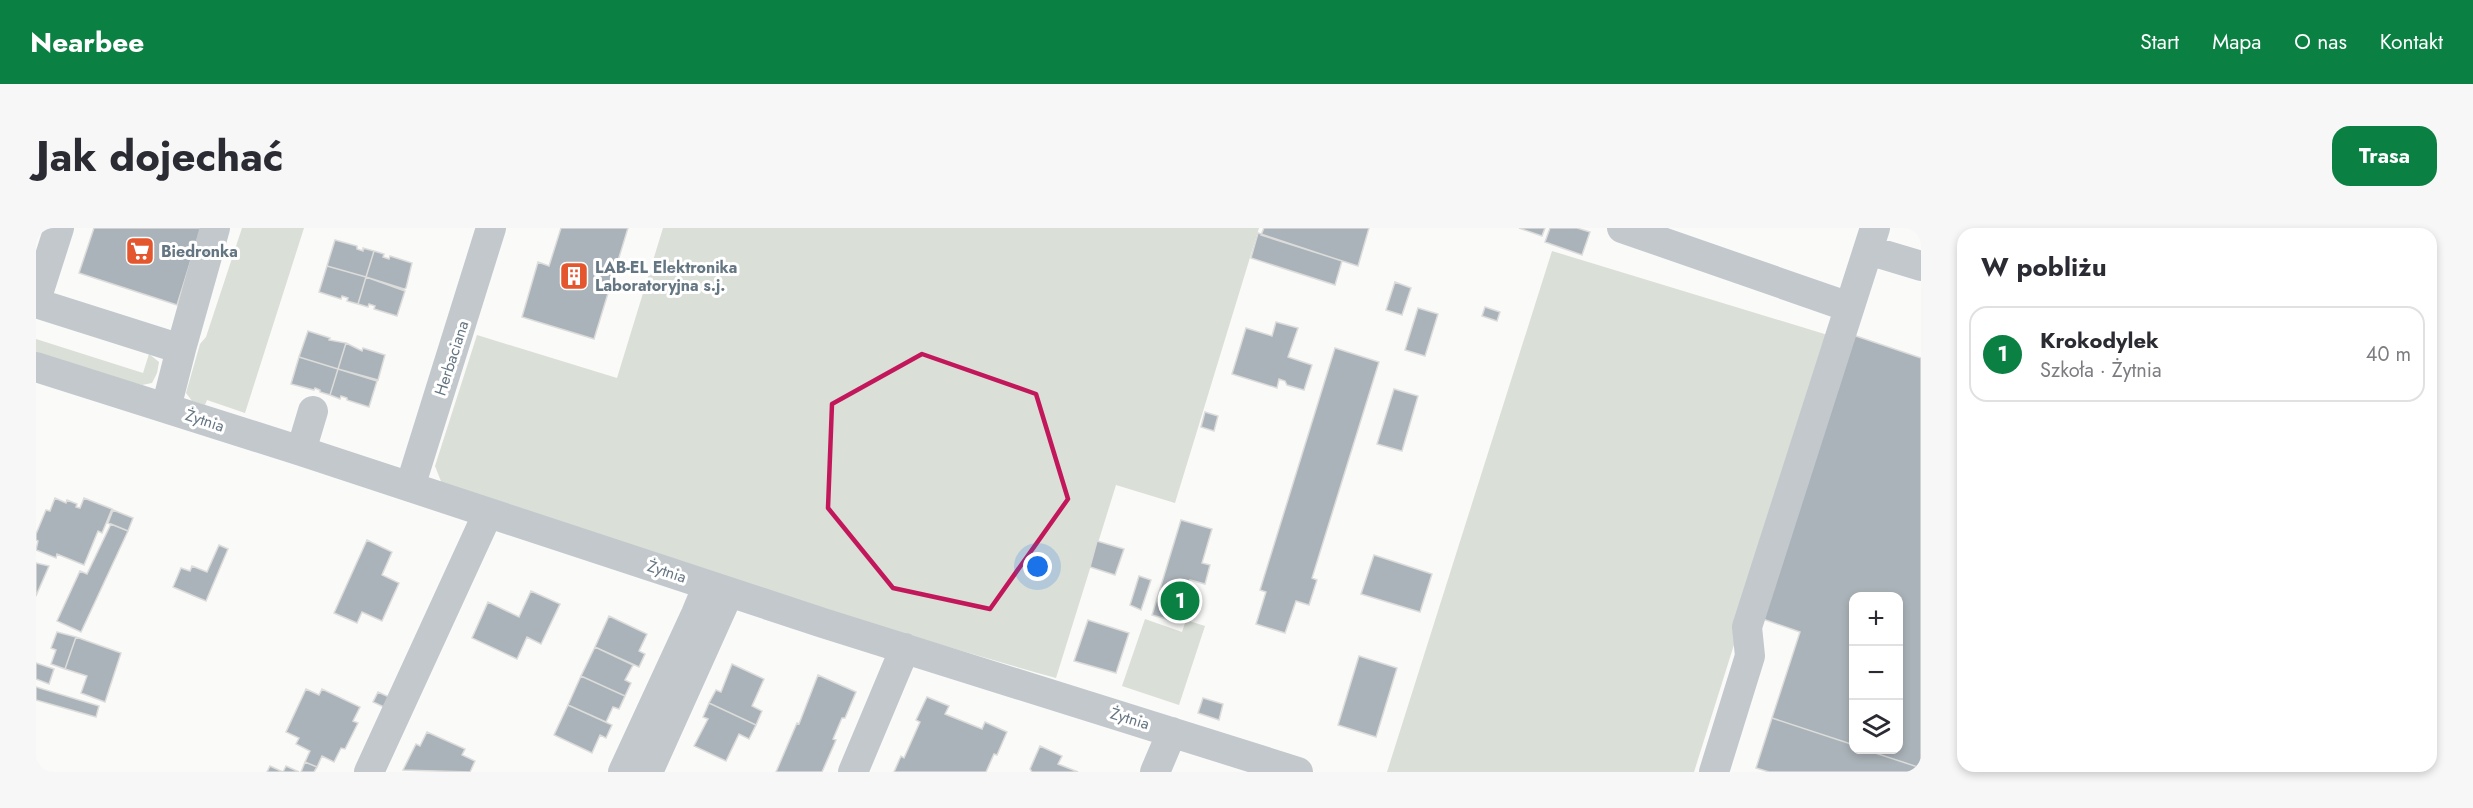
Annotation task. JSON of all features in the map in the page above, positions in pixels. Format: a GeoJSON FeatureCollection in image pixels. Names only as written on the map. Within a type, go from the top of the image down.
{"type":"FeatureCollection","features":[{"type":"Feature","properties":{"kind":"street"},"geometry":{"type":"LineString","coordinates":[[59,228],[36,302],[181,349]]}},
{"type":"Feature","properties":{"kind":"street"},"geometry":{"type":"LineString","coordinates":[[166,408],[215,228]]}},
{"type":"Feature","properties":{"kind":"street","name":"Herbaciana"},"geometry":{"type":"LineString","coordinates":[[410,487],[491,228]]}},
{"type":"Feature","properties":{"kind":"street"},"geometry":{"type":"LineString","coordinates":[[1622,228],[1681,237],[1848,307]]}},
{"type":"Feature","properties":{"kind":"street"},"geometry":{"type":"LineString","coordinates":[[1714,772],[1750,656],[1747,627],[1871,239],[1921,266]]}},
{"type":"Feature","properties":{"kind":"street","name":"Żytnia"},"geometry":{"type":"LineString","coordinates":[[36,367],[718,588],[1298,772]]}},
{"type":"Feature","properties":{"kind":"street"},"geometry":{"type":"LineString","coordinates":[[301,451],[313,411]]}},
{"type":"Feature","properties":{"kind":"street"},"geometry":{"type":"LineString","coordinates":[[369,772],[488,513]]}},
{"type":"Feature","properties":{"kind":"street"},"geometry":{"type":"LineString","coordinates":[[623,772],[718,588]]}},
{"type":"Feature","properties":{"kind":"street"},"geometry":{"type":"LineString","coordinates":[[648,772],[718,588]]}},
{"type":"Feature","properties":{"kind":"street"},"geometry":{"type":"LineString","coordinates":[[853,772],[905,648]]}},
{"type":"Feature","properties":{"kind":"street"},"geometry":{"type":"LineString","coordinates":[[1155,772],[1172,732]]}},
{"type":"Feature","properties":{"kind":"highlighted area"},"geometry":{"type":"Polygon","coordinates":[[[922,354],[1036,394],[1068,499],[990,609],[893,588],[828,508],[832,404],[922,354]]]}},
{"type":"Feature","properties":{"kind":"shaded area"},"geometry":{"type":"Polygon","coordinates":[[[242,228],[304,228],[245,413],[207,400],[205,405],[192,401],[186,393],[200,344],[206,337],[242,228]]]}},
{"type":"Feature","properties":{"kind":"shaded area"},"geometry":{"type":"Polygon","coordinates":[[[663,228],[1259,228],[1175,503],[1116,485],[1056,678],[825,609],[442,484],[435,466],[477,335],[617,378],[663,228]]]}},
{"type":"Feature","properties":{"kind":"shaded area"},"geometry":{"type":"Polygon","coordinates":[[[1552,251],[1831,336],[1694,772],[1387,772],[1552,251]]]}},
{"type":"Feature","properties":{"kind":"shaded area"},"geometry":{"type":"Polygon","coordinates":[[[36,339],[143,373],[149,354],[159,362],[157,373],[152,383],[142,385],[36,358],[36,339]]]}},
{"type":"Feature","properties":{"kind":"shaded area"},"geometry":{"type":"Polygon","coordinates":[[[1145,619],[1182,632],[1186,620],[1205,626],[1179,705],[1122,686],[1145,619]]]}},
{"type":"Feature","properties":{"kind":"building","name":"Biedronka"},"geometry":{"type":"Polygon","coordinates":[[[94,228],[201,228],[177,305],[79,273],[94,228]]]}},
{"type":"Feature","properties":{"kind":"building","name":"LAB-EL Elektronika Laboratoryjna s.j."},"geometry":{"type":"Polygon","coordinates":[[[561,228],[628,228],[594,339],[522,317],[538,262],[549,266],[561,228]]]}},
{"type":"Feature","properties":{"kind":"building"},"geometry":{"type":"Polygon","coordinates":[[[1264,228],[1369,228],[1358,266],[1261,235],[1264,228]]]}},
{"type":"Feature","properties":{"kind":"building"},"geometry":{"type":"Polygon","coordinates":[[[1519,228],[1545,228],[1542,236],[1519,228]]]}},
{"type":"Feature","properties":{"kind":"building"},"geometry":{"type":"Polygon","coordinates":[[[1550,228],[1577,228],[1590,232],[1582,255],[1545,242],[1550,228]]]}},
{"type":"Feature","properties":{"kind":"building"},"geometry":{"type":"Polygon","coordinates":[[[1258,233],[1342,261],[1335,285],[1251,258],[1258,233]]]}},
{"type":"Feature","properties":{"kind":"building"},"geometry":{"type":"Polygon","coordinates":[[[335,240],[357,246],[357,249],[363,251],[363,248],[374,251],[366,277],[327,266],[335,240]]]}},
{"type":"Feature","properties":{"kind":"building"},"geometry":{"type":"Polygon","coordinates":[[[374,251],[384,254],[383,257],[389,259],[390,256],[412,263],[406,288],[366,277],[374,251]]]}},
{"type":"Feature","properties":{"kind":"building"},"geometry":{"type":"Polygon","coordinates":[[[327,266],[366,277],[358,304],[347,301],[348,298],[342,296],[341,299],[319,292],[327,266]]]}},
{"type":"Feature","properties":{"kind":"building"},"geometry":{"type":"Polygon","coordinates":[[[366,277],[405,291],[397,316],[374,309],[375,306],[369,304],[368,307],[358,304],[366,277]]]}},
{"type":"Feature","properties":{"kind":"building"},"geometry":{"type":"Polygon","coordinates":[[[1395,282],[1411,288],[1402,315],[1386,310],[1395,282]]]}},
{"type":"Feature","properties":{"kind":"building"},"geometry":{"type":"Polygon","coordinates":[[[1485,307],[1500,312],[1497,321],[1482,316],[1485,307]]]}},
{"type":"Feature","properties":{"kind":"building"},"geometry":{"type":"Polygon","coordinates":[[[1418,308],[1438,314],[1425,356],[1405,350],[1418,308]]]}},
{"type":"Feature","properties":{"kind":"building"},"geometry":{"type":"Polygon","coordinates":[[[1276,322],[1298,328],[1288,357],[1312,365],[1304,390],[1287,385],[1285,381],[1279,379],[1277,388],[1232,374],[1246,328],[1272,336],[1276,322]]]}},
{"type":"Feature","properties":{"kind":"building"},"geometry":{"type":"Polygon","coordinates":[[[308,331],[330,338],[329,340],[346,343],[338,369],[299,357],[308,331]]]}},
{"type":"Feature","properties":{"kind":"building"},"geometry":{"type":"Polygon","coordinates":[[[1853,335],[1921,358],[1921,768],[1878,754],[1903,754],[1903,592],[1849,592],[1849,743],[1772,718],[1800,632],[1760,618],[1853,335]]]}},
{"type":"Feature","properties":{"kind":"building"},"geometry":{"type":"Polygon","coordinates":[[[346,343],[362,351],[363,348],[385,355],[378,380],[338,369],[346,343]]]}},
{"type":"Feature","properties":{"kind":"building"},"geometry":{"type":"Polygon","coordinates":[[[1335,348],[1379,362],[1312,578],[1317,580],[1309,605],[1296,601],[1285,633],[1256,624],[1266,592],[1260,590],[1335,348]]]}},
{"type":"Feature","properties":{"kind":"building"},"geometry":{"type":"Polygon","coordinates":[[[299,357],[338,369],[330,395],[315,388],[314,390],[291,384],[299,357]]]}},
{"type":"Feature","properties":{"kind":"building"},"geometry":{"type":"Polygon","coordinates":[[[338,369],[377,381],[369,407],[341,396],[340,399],[330,395],[338,369]]]}},
{"type":"Feature","properties":{"kind":"building"},"geometry":{"type":"Polygon","coordinates":[[[1394,389],[1418,396],[1402,451],[1377,444],[1394,389]]]}},
{"type":"Feature","properties":{"kind":"building"},"geometry":{"type":"Polygon","coordinates":[[[1205,412],[1218,416],[1214,431],[1201,427],[1205,412]]]}},
{"type":"Feature","properties":{"kind":"building"},"geometry":{"type":"Polygon","coordinates":[[[55,498],[66,503],[67,500],[77,504],[76,507],[80,508],[84,498],[112,509],[102,533],[98,531],[84,565],[57,554],[56,558],[36,550],[38,541],[36,534],[46,510],[50,511],[55,498]]]}},
{"type":"Feature","properties":{"kind":"building"},"geometry":{"type":"Polygon","coordinates":[[[113,510],[133,518],[128,531],[108,523],[113,510]]]}},
{"type":"Feature","properties":{"kind":"building"},"geometry":{"type":"Polygon","coordinates":[[[1181,520],[1212,529],[1202,563],[1210,565],[1205,584],[1190,580],[1177,622],[1152,615],[1181,520]]]}},
{"type":"Feature","properties":{"kind":"building"},"geometry":{"type":"Polygon","coordinates":[[[111,524],[128,531],[81,632],[57,621],[80,571],[87,574],[111,524]]]}},
{"type":"Feature","properties":{"kind":"building"},"geometry":{"type":"Polygon","coordinates":[[[367,540],[392,552],[382,575],[399,583],[382,621],[362,612],[357,623],[334,613],[367,540]]]}},
{"type":"Feature","properties":{"kind":"building"},"geometry":{"type":"Polygon","coordinates":[[[1097,541],[1124,549],[1115,575],[1090,567],[1097,541]]]}},
{"type":"Feature","properties":{"kind":"building"},"geometry":{"type":"Polygon","coordinates":[[[219,545],[228,549],[206,601],[173,587],[181,568],[190,571],[192,566],[207,572],[219,545]]]}},
{"type":"Feature","properties":{"kind":"building"},"geometry":{"type":"Polygon","coordinates":[[[1374,555],[1432,574],[1420,612],[1361,594],[1374,555]]]}},
{"type":"Feature","properties":{"kind":"building"},"geometry":{"type":"Polygon","coordinates":[[[36,563],[49,566],[36,596],[36,563]]]}},
{"type":"Feature","properties":{"kind":"building"},"geometry":{"type":"Polygon","coordinates":[[[1139,576],[1151,580],[1141,610],[1130,605],[1139,576]]]}},
{"type":"Feature","properties":{"kind":"building"},"geometry":{"type":"Polygon","coordinates":[[[531,591],[560,604],[541,644],[527,637],[517,659],[472,638],[488,602],[519,617],[531,591]]]}},
{"type":"Feature","properties":{"kind":"building"},"geometry":{"type":"Polygon","coordinates":[[[609,616],[647,634],[639,651],[645,654],[639,667],[595,647],[609,616]]]}},
{"type":"Feature","properties":{"kind":"building"},"geometry":{"type":"Polygon","coordinates":[[[1088,620],[1129,633],[1116,673],[1074,661],[1088,620]]]}},
{"type":"Feature","properties":{"kind":"building"},"geometry":{"type":"Polygon","coordinates":[[[57,632],[76,637],[65,669],[51,664],[56,650],[51,648],[57,632]]]}},
{"type":"Feature","properties":{"kind":"building"},"geometry":{"type":"Polygon","coordinates":[[[76,637],[121,653],[105,702],[81,693],[87,676],[65,669],[76,637]]]}},
{"type":"Feature","properties":{"kind":"building"},"geometry":{"type":"Polygon","coordinates":[[[595,647],[633,665],[625,680],[631,683],[625,696],[581,676],[595,647]]]}},
{"type":"Feature","properties":{"kind":"building"},"geometry":{"type":"Polygon","coordinates":[[[1359,656],[1397,668],[1376,737],[1338,725],[1359,656]]]}},
{"type":"Feature","properties":{"kind":"building"},"geometry":{"type":"Polygon","coordinates":[[[36,663],[54,669],[49,684],[36,679],[36,663]]]}},
{"type":"Feature","properties":{"kind":"building"},"geometry":{"type":"Polygon","coordinates":[[[732,664],[764,679],[752,706],[762,711],[756,725],[709,703],[716,690],[721,692],[732,664]]]}},
{"type":"Feature","properties":{"kind":"building"},"geometry":{"type":"Polygon","coordinates":[[[818,675],[856,692],[833,739],[836,740],[822,772],[776,772],[797,723],[799,724],[818,675]]]}},
{"type":"Feature","properties":{"kind":"building"},"geometry":{"type":"Polygon","coordinates":[[[581,676],[625,696],[619,709],[613,707],[606,722],[568,705],[581,676]]]}},
{"type":"Feature","properties":{"kind":"building"},"geometry":{"type":"Polygon","coordinates":[[[36,687],[99,706],[96,717],[36,700],[36,687]]]}},
{"type":"Feature","properties":{"kind":"building"},"geometry":{"type":"Polygon","coordinates":[[[306,689],[319,695],[322,689],[360,707],[353,721],[358,723],[345,749],[341,748],[334,762],[322,756],[317,767],[305,762],[310,751],[296,744],[299,738],[286,732],[306,689]]]}},
{"type":"Feature","properties":{"kind":"building"},"geometry":{"type":"Polygon","coordinates":[[[378,692],[389,697],[384,707],[373,702],[378,692]]]}},
{"type":"Feature","properties":{"kind":"building"},"geometry":{"type":"Polygon","coordinates":[[[927,697],[949,706],[945,714],[982,729],[985,722],[1007,732],[997,755],[994,754],[986,772],[894,772],[901,756],[904,758],[920,722],[916,720],[927,697]]]}},
{"type":"Feature","properties":{"kind":"building"},"geometry":{"type":"Polygon","coordinates":[[[1203,698],[1223,704],[1219,720],[1198,713],[1203,698]]]}},
{"type":"Feature","properties":{"kind":"building"},"geometry":{"type":"Polygon","coordinates":[[[709,703],[756,725],[749,739],[739,734],[726,761],[694,746],[708,719],[703,717],[709,703]]]}},
{"type":"Feature","properties":{"kind":"building"},"geometry":{"type":"Polygon","coordinates":[[[568,705],[612,725],[606,738],[600,735],[592,753],[554,735],[568,705]]]}},
{"type":"Feature","properties":{"kind":"building"},"geometry":{"type":"Polygon","coordinates":[[[1772,718],[1849,743],[1849,754],[1878,754],[1921,768],[1921,772],[1769,772],[1756,768],[1772,718]]]}},
{"type":"Feature","properties":{"kind":"building"},"geometry":{"type":"Polygon","coordinates":[[[427,732],[465,749],[462,755],[475,761],[470,772],[403,770],[416,744],[420,746],[427,732]]]}},
{"type":"Feature","properties":{"kind":"building"},"geometry":{"type":"Polygon","coordinates":[[[1040,746],[1062,756],[1058,764],[1078,772],[1032,772],[1030,769],[1040,746]]]}},
{"type":"Feature","properties":{"kind":"building"},"geometry":{"type":"Polygon","coordinates":[[[305,762],[317,767],[314,772],[301,772],[305,762]]]}},
{"type":"Feature","properties":{"kind":"building"},"geometry":{"type":"Polygon","coordinates":[[[270,766],[283,772],[267,772],[270,766]]]}},
{"type":"Feature","properties":{"kind":"building"},"geometry":{"type":"Polygon","coordinates":[[[286,766],[299,772],[283,772],[286,766]]]}},
{"type":"Feature","properties":{"kind":"place","name":"Biedronka"},"geometry":{"type":"Point","coordinates":[140,251]}},
{"type":"Feature","properties":{"kind":"place","name":"LAB-EL Elektronika Laboratoryjna s.j."},"geometry":{"type":"Point","coordinates":[574,276]}},
{"type":"Feature","properties":{"kind":"place","name":"Krokodylek"},"geometry":{"type":"Point","coordinates":[1180,601]}}]}
